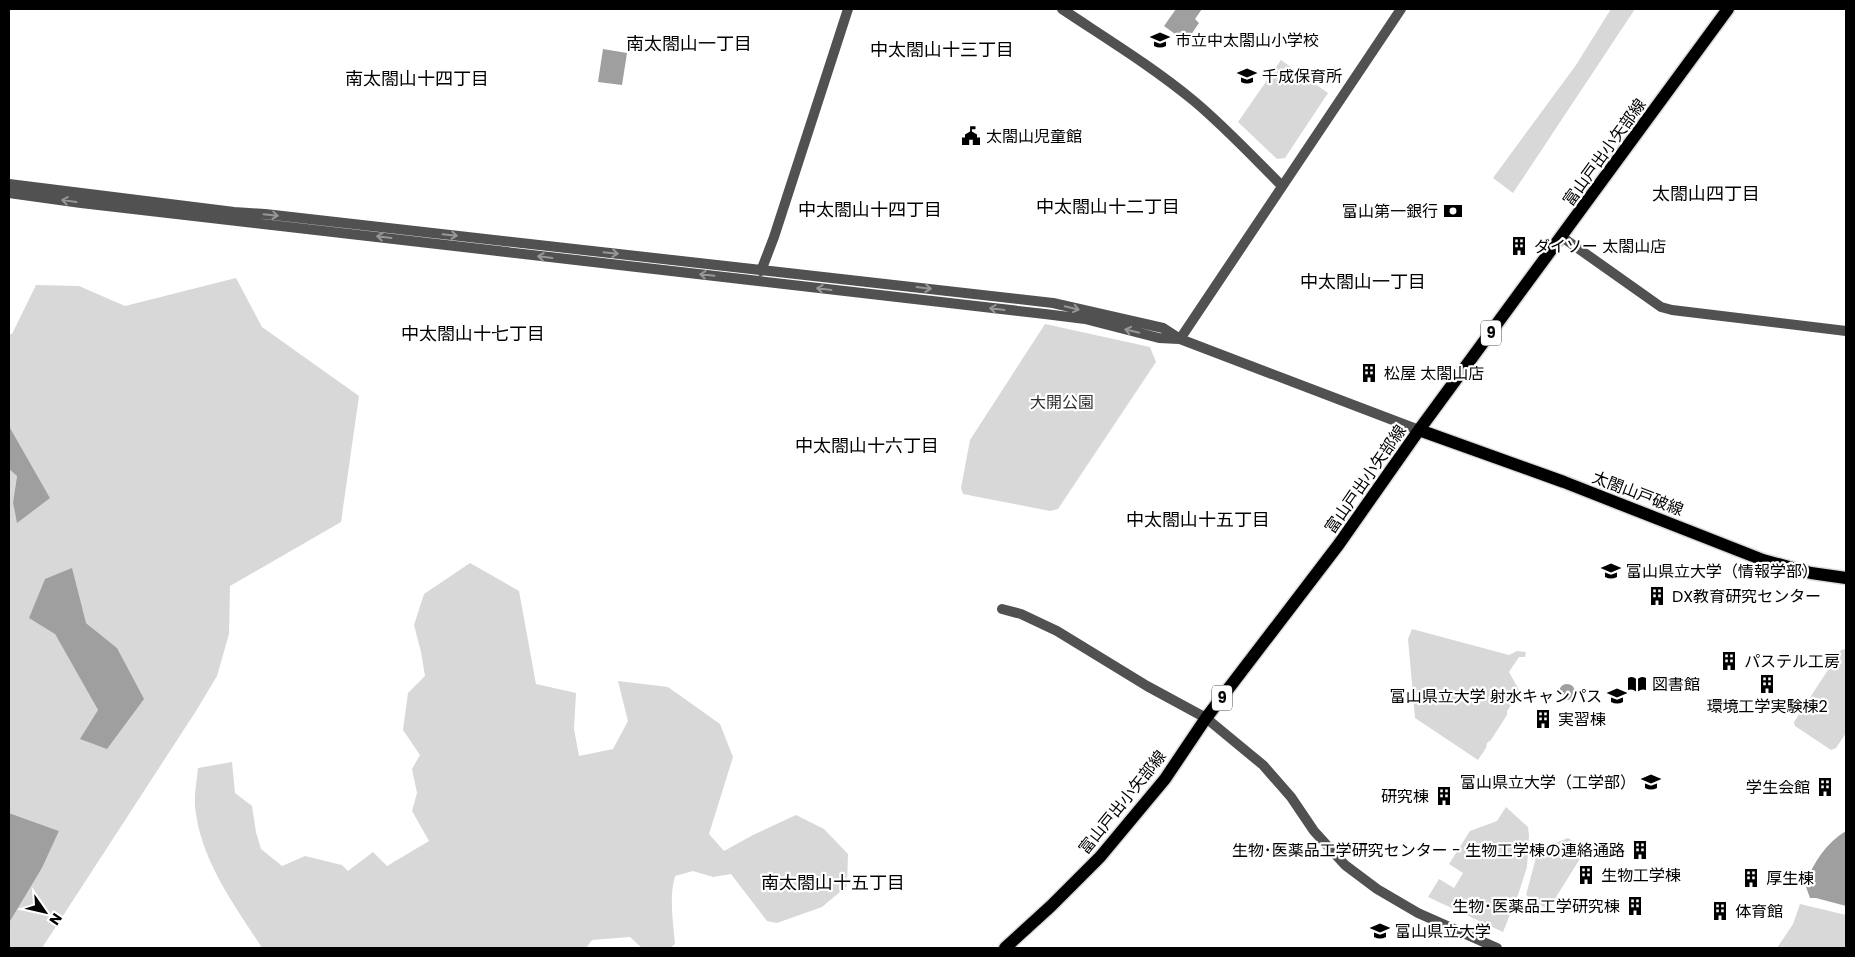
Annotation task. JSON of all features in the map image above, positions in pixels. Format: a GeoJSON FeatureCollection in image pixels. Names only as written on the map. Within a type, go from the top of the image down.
{"type":"FeatureCollection","features":[{"type":"Feature","properties":{"kind":"main road","name":"富山戸出小矢部線"},"geometry":{"type":"LineString","coordinates":[[1005,948],[1100,857],[1165,779],[1206,718],[1338,544],[1419,430],[1728,9]]}},
{"type":"Feature","properties":{"kind":"main road","name":"太閤山戸破線"},"geometry":{"type":"LineString","coordinates":[[1419,430],[1564,482],[1764,560],[1811,573],[1846,578]]}},
{"type":"Feature","properties":{"kind":"street"},"geometry":{"type":"LineString","coordinates":[[761,271],[774,238],[848,9]]}},
{"type":"Feature","properties":{"kind":"street"},"geometry":{"type":"LineString","coordinates":[[1062,9],[1162,76],[1228,132],[1282,186]]}},
{"type":"Feature","properties":{"kind":"street"},"geometry":{"type":"LineString","coordinates":[[1180,339],[1400,9]]}},
{"type":"Feature","properties":{"kind":"street"},"geometry":{"type":"LineString","coordinates":[[9,184],[234,212],[1053,303],[1163,328],[1180,339],[1419,430]]}},
{"type":"Feature","properties":{"kind":"street"},"geometry":{"type":"LineString","coordinates":[[9,193],[81,203],[1045,314],[1085,319],[1159,338],[1180,339]]}},
{"type":"Feature","properties":{"kind":"street"},"geometry":{"type":"LineString","coordinates":[[1562,237],[1661,307],[1672,310],[1846,331]]}},
{"type":"Feature","properties":{"kind":"street"},"geometry":{"type":"LineString","coordinates":[[1002,609],[1021,614],[1057,631],[1147,686],[1206,718],[1263,765],[1291,797],[1314,832],[1345,865],[1377,889],[1418,913],[1497,948]]}},
{"type":"Feature","properties":{"kind":"green space"},"geometry":{"type":"Polygon","coordinates":[[[1611,9],[1635,9],[1513,193],[1493,178],[1576,65],[1611,9]]]}},
{"type":"Feature","properties":{"kind":"green space"},"geometry":{"type":"Polygon","coordinates":[[[1281,60],[1328,93],[1285,158],[1277,159],[1238,122],[1281,60]]]}},
{"type":"Feature","properties":{"kind":"green space"},"geometry":{"type":"Polygon","coordinates":[[[236,278],[262,327],[359,396],[341,522],[230,586],[229,634],[217,676],[196,711],[42,948],[9,948],[9,923],[42,868],[59,831],[9,813],[9,469],[17,476],[13,502],[50,498],[9,426],[9,334],[12,334],[36,285],[79,286],[125,306],[236,278]],[[86,623],[55,634],[98,710],[107,749],[117,648],[86,623]]]}},
{"type":"Feature","properties":{"kind":"green space","name":"大開公園"},"geometry":{"type":"Polygon","coordinates":[[[1045,324],[1150,347],[1156,362],[1058,509],[1050,511],[963,494],[961,488],[970,440],[1045,324]]]}},
{"type":"Feature","properties":{"kind":"green space"},"geometry":{"type":"Polygon","coordinates":[[[470,563],[519,591],[536,684],[576,693],[574,729],[579,756],[613,749],[628,721],[618,681],[668,687],[720,724],[733,757],[709,834],[724,851],[796,815],[824,829],[848,854],[847,886],[822,907],[777,923],[767,921],[731,874],[713,877],[693,871],[675,876],[672,901],[675,944],[670,948],[642,948],[630,937],[592,940],[586,948],[262,948],[220,881],[204,845],[198,826],[195,806],[198,768],[232,762],[235,793],[252,806],[261,849],[282,866],[305,856],[342,865],[348,871],[373,852],[387,866],[429,841],[412,811],[417,793],[412,769],[420,755],[403,730],[408,693],[425,676],[414,625],[424,594],[470,563]]]}},
{"type":"Feature","properties":{"kind":"green space"},"geometry":{"type":"Polygon","coordinates":[[[1412,629],[1509,655],[1517,651],[1526,652],[1525,657],[1519,657],[1509,672],[1519,690],[1521,690],[1521,695],[1519,694],[1507,711],[1507,715],[1491,740],[1487,743],[1478,760],[1415,718],[1408,639],[1412,629]]]}},
{"type":"Feature","properties":{"kind":"green space"},"geometry":{"type":"Polygon","coordinates":[[[1845,649],[1846,733],[1836,748],[1831,750],[1795,726],[1794,722],[1841,650],[1845,649]]]}},
{"type":"Feature","properties":{"kind":"green space"},"geometry":{"type":"Polygon","coordinates":[[[1506,807],[1528,827],[1529,836],[1527,867],[1503,932],[1428,897],[1439,879],[1454,888],[1463,873],[1449,864],[1470,831],[1497,821],[1506,807]]]}},
{"type":"Feature","properties":{"kind":"green space"},"geometry":{"type":"Polygon","coordinates":[[[1568,838],[1586,849],[1548,910],[1526,895],[1538,850],[1568,838]]]}},
{"type":"Feature","properties":{"kind":"green space"},"geometry":{"type":"Polygon","coordinates":[[[1800,904],[1846,915],[1846,948],[1777,948],[1793,924],[1800,904]]]}},
{"type":"Feature","properties":{"kind":"shaded area"},"geometry":{"type":"Polygon","coordinates":[[[1176,9],[1202,9],[1195,19],[1199,23],[1186,42],[1164,26],[1176,9]]]}},
{"type":"Feature","properties":{"kind":"shaded area"},"geometry":{"type":"Polygon","coordinates":[[[603,49],[627,53],[622,85],[598,82],[603,49]]]}},
{"type":"Feature","properties":{"kind":"shaded area"},"geometry":{"type":"Polygon","coordinates":[[[9,426],[50,498],[17,523],[13,502],[17,476],[9,469],[9,426]]]}},
{"type":"Feature","properties":{"kind":"shaded area"},"geometry":{"type":"Polygon","coordinates":[[[72,568],[86,623],[117,648],[144,699],[107,749],[80,739],[98,710],[55,634],[29,618],[45,579],[72,568]]]}},
{"type":"Feature","properties":{"kind":"shaded area"},"geometry":{"type":"Polygon","coordinates":[[[1567,684],[1575,692],[1567,700],[1559,692],[1567,684]]]}},
{"type":"Feature","properties":{"kind":"shaded area"},"geometry":{"type":"Polygon","coordinates":[[[9,813],[59,831],[42,868],[9,923],[9,813]]]}},
{"type":"Feature","properties":{"kind":"shaded area"},"geometry":{"type":"Polygon","coordinates":[[[1846,831],[1846,906],[1810,898],[1805,884],[1812,868],[1832,841],[1846,831]]]}},
{"type":"Feature","properties":{"kind":"place","name":"市立中太閤山小学校"},"geometry":{"type":"Point","coordinates":[1160,40]}},
{"type":"Feature","properties":{"kind":"place","name":"千成保育所"},"geometry":{"type":"Point","coordinates":[1247,76]}},
{"type":"Feature","properties":{"kind":"place","name":"太閤山児童館"},"geometry":{"type":"Point","coordinates":[971,136]}},
{"type":"Feature","properties":{"kind":"place","name":"富山第一銀行"},"geometry":{"type":"Point","coordinates":[1453,211]}},
{"type":"Feature","properties":{"kind":"place","name":"ダイソー 太閤山店"},"geometry":{"type":"Point","coordinates":[1519,246]}},
{"type":"Feature","properties":{"kind":"place","name":"松屋 太閤山店"},"geometry":{"type":"Point","coordinates":[1369,373]}},
{"type":"Feature","properties":{"kind":"place","name":"富山県立大学（情報学部）"},"geometry":{"type":"Point","coordinates":[1611,571]}},
{"type":"Feature","properties":{"kind":"place","name":"DX教育研究センター"},"geometry":{"type":"Point","coordinates":[1657,596]}},
{"type":"Feature","properties":{"kind":"place","name":"パステル工房"},"geometry":{"type":"Point","coordinates":[1729,661]}},
{"type":"Feature","properties":{"kind":"place","name":"図書館"},"geometry":{"type":"Point","coordinates":[1637,684]}},
{"type":"Feature","properties":{"kind":"place","name":"環境工学実験棟2"},"geometry":{"type":"Point","coordinates":[1767,684]}},
{"type":"Feature","properties":{"kind":"place","name":"富山県立大学 射水キャンパス"},"geometry":{"type":"Point","coordinates":[1617,696]}},
{"type":"Feature","properties":{"kind":"place","name":"実習棟"},"geometry":{"type":"Point","coordinates":[1543,719]}},
{"type":"Feature","properties":{"kind":"place","name":"富山県立大学（工学部）"},"geometry":{"type":"Point","coordinates":[1651,782]}},
{"type":"Feature","properties":{"kind":"place","name":"学生会館"},"geometry":{"type":"Point","coordinates":[1825,787]}},
{"type":"Feature","properties":{"kind":"place","name":"研究棟"},"geometry":{"type":"Point","coordinates":[1444,796]}},
{"type":"Feature","properties":{"kind":"place","name":"生物･医薬品工学研究センター - 生物工学棟の連絡通路"},"geometry":{"type":"Point","coordinates":[1640,850]}},
{"type":"Feature","properties":{"kind":"place","name":"生物工学棟"},"geometry":{"type":"Point","coordinates":[1586,875]}},
{"type":"Feature","properties":{"kind":"place","name":"厚生棟"},"geometry":{"type":"Point","coordinates":[1751,878]}},
{"type":"Feature","properties":{"kind":"place","name":"生物･医薬品工学研究棟"},"geometry":{"type":"Point","coordinates":[1635,906]}},
{"type":"Feature","properties":{"kind":"place","name":"体育館"},"geometry":{"type":"Point","coordinates":[1720,911]}},
{"type":"Feature","properties":{"kind":"place","name":"富山県立大学"},"geometry":{"type":"Point","coordinates":[1380,931]}},
{"type":"Feature","properties":{"kind":"district","name":"南太閤山一丁目"},"geometry":{"type":"Point","coordinates":[689,44]}},
{"type":"Feature","properties":{"kind":"district","name":"中太閤山十三丁目"},"geometry":{"type":"Point","coordinates":[942,50]}},
{"type":"Feature","properties":{"kind":"district","name":"南太閤山十四丁目"},"geometry":{"type":"Point","coordinates":[417,79]}},
{"type":"Feature","properties":{"kind":"district","name":"太閤山四丁目"},"geometry":{"type":"Point","coordinates":[1706,194]}},
{"type":"Feature","properties":{"kind":"district","name":"中太閤山十二丁目"},"geometry":{"type":"Point","coordinates":[1108,207]}},
{"type":"Feature","properties":{"kind":"district","name":"中太閤山十四丁目"},"geometry":{"type":"Point","coordinates":[870,210]}},
{"type":"Feature","properties":{"kind":"district","name":"中太閤山一丁目"},"geometry":{"type":"Point","coordinates":[1363,282]}},
{"type":"Feature","properties":{"kind":"district","name":"中太閤山十七丁目"},"geometry":{"type":"Point","coordinates":[473,334]}},
{"type":"Feature","properties":{"kind":"district","name":"中太閤山十六丁目"},"geometry":{"type":"Point","coordinates":[867,446]}},
{"type":"Feature","properties":{"kind":"district","name":"中太閤山十五丁目"},"geometry":{"type":"Point","coordinates":[1198,520]}},
{"type":"Feature","properties":{"kind":"district","name":"南太閤山十五丁目"},"geometry":{"type":"Point","coordinates":[833,883]}}]}
